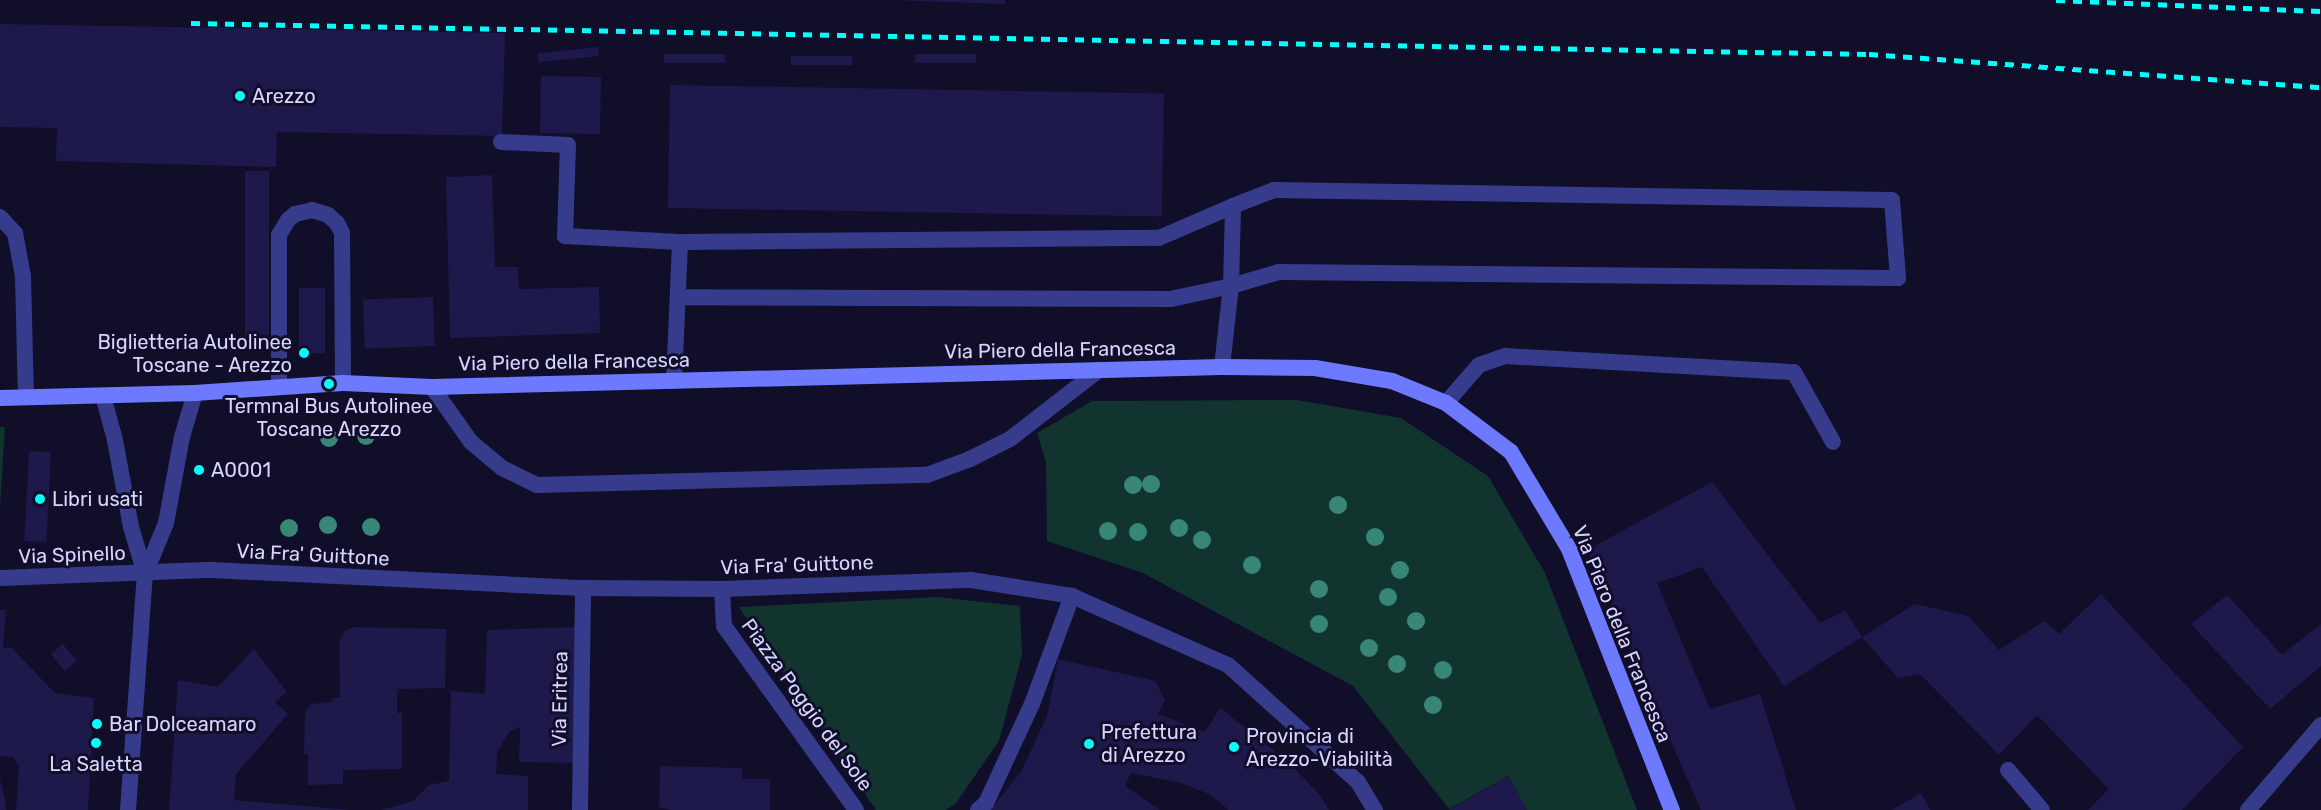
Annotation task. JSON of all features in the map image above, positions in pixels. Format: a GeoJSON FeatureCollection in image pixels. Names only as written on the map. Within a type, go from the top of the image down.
{"type":"FeatureCollection","features":[{"type":"Feature","properties":{"kind":"main road","name":"Via Piero della Francesca"},"geometry":{"type":"LineString","coordinates":[[0,398],[195,393],[343,383],[432,387],[1222,367],[1315,368],[1392,381],[1446,403],[1511,452],[1569,549],[1672,810]]}},
{"type":"Feature","properties":{"kind":"street"},"geometry":{"type":"LineString","coordinates":[[501,141],[568,146],[565,236],[680,242],[1159,238],[1274,190],[1892,200],[1898,278],[1279,272],[1231,286],[1171,299],[678,297]]}},
{"type":"Feature","properties":{"kind":"street"},"geometry":{"type":"LineString","coordinates":[[1222,367],[1231,286],[1233,206]]}},
{"type":"Feature","properties":{"kind":"street"},"geometry":{"type":"LineString","coordinates":[[279,386],[279,235],[288,220],[295,214],[312,210],[328,215],[337,223],[342,233],[343,383]]}},
{"type":"Feature","properties":{"kind":"street"},"geometry":{"type":"LineString","coordinates":[[0,216],[15,233],[23,276],[26,397]]}},
{"type":"Feature","properties":{"kind":"street"},"geometry":{"type":"LineString","coordinates":[[674,381],[680,242]]}},
{"type":"Feature","properties":{"kind":"street"},"geometry":{"type":"LineString","coordinates":[[1446,403],[1479,365],[1505,356],[1794,372],[1833,441]]}},
{"type":"Feature","properties":{"kind":"street"},"geometry":{"type":"LineString","coordinates":[[432,387],[471,442],[502,468],[537,485],[927,475],[970,459],[1010,439],[1099,370]]}},
{"type":"Feature","properties":{"kind":"street"},"geometry":{"type":"LineString","coordinates":[[128,810],[145,574],[166,523],[182,438],[195,393]]}},
{"type":"Feature","properties":{"kind":"street"},"geometry":{"type":"LineString","coordinates":[[103,396],[115,440],[131,527],[145,574]]}},
{"type":"Feature","properties":{"kind":"street","name":"Via Fra' Guittone"},"geometry":{"type":"LineString","coordinates":[[145,574],[212,570],[582,588],[722,589],[971,580],[1072,596],[1228,665],[1358,782],[1375,810]]}},
{"type":"Feature","properties":{"kind":"street","name":"Via Spinello"},"geometry":{"type":"LineString","coordinates":[[0,578],[145,574]]}},
{"type":"Feature","properties":{"kind":"street","name":"Via Eritrea"},"geometry":{"type":"LineString","coordinates":[[580,810],[582,588]]}},
{"type":"Feature","properties":{"kind":"street","name":"Piazza Poggio del Sole"},"geometry":{"type":"LineString","coordinates":[[722,589],[723,626],[856,810]]}},
{"type":"Feature","properties":{"kind":"street"},"geometry":{"type":"LineString","coordinates":[[978,810],[986,803],[1032,704],[1072,596]]}},
{"type":"Feature","properties":{"kind":"street"},"geometry":{"type":"LineString","coordinates":[[2248,810],[2321,725]]}},
{"type":"Feature","properties":{"kind":"street"},"geometry":{"type":"LineString","coordinates":[[2008,770],[2043,810]]}},
{"type":"Feature","properties":{"kind":"green space"},"geometry":{"type":"Polygon","coordinates":[[[1297,400],[1401,418],[1488,476],[1545,573],[1637,810],[1527,810],[1508,776],[1449,809],[1353,686],[1143,573],[1047,541],[1046,462],[1037,433],[1092,401],[1297,400]]]}},
{"type":"Feature","properties":{"kind":"green space"},"geometry":{"type":"Polygon","coordinates":[[[0,427],[5,427],[0,507],[0,427]]]}},
{"type":"Feature","properties":{"kind":"green space"},"geometry":{"type":"Polygon","coordinates":[[[936,597],[1020,606],[1022,655],[999,741],[956,803],[946,810],[876,810],[739,607],[936,597]]]}},
{"type":"Feature","properties":{"kind":"building"},"geometry":{"type":"Polygon","coordinates":[[[892,0],[1005,0],[1005,4],[892,0]]]}},
{"type":"Feature","properties":{"kind":"building"},"geometry":{"type":"Polygon","coordinates":[[[0,24],[505,33],[502,136],[277,132],[276,167],[56,161],[57,128],[0,127],[0,24]]]}},
{"type":"Feature","properties":{"kind":"building"},"geometry":{"type":"Polygon","coordinates":[[[598,47],[599,56],[538,62],[537,53],[598,47]]]}},
{"type":"Feature","properties":{"kind":"building"},"geometry":{"type":"Polygon","coordinates":[[[664,54],[725,54],[725,63],[664,63],[664,54]]]}},
{"type":"Feature","properties":{"kind":"building"},"geometry":{"type":"Polygon","coordinates":[[[915,54],[976,54],[976,63],[915,63],[915,54]]]}},
{"type":"Feature","properties":{"kind":"building"},"geometry":{"type":"Polygon","coordinates":[[[791,56],[852,56],[852,65],[791,65],[791,56]]]}},
{"type":"Feature","properties":{"kind":"building"},"geometry":{"type":"Polygon","coordinates":[[[541,76],[601,77],[600,134],[540,133],[541,76]]]}},
{"type":"Feature","properties":{"kind":"building"},"geometry":{"type":"Polygon","coordinates":[[[670,85],[1164,94],[1162,217],[668,208],[670,85]]]}},
{"type":"Feature","properties":{"kind":"building"},"geometry":{"type":"Polygon","coordinates":[[[245,171],[269,171],[269,335],[245,335],[245,171]]]}},
{"type":"Feature","properties":{"kind":"building"},"geometry":{"type":"Polygon","coordinates":[[[492,175],[495,267],[518,267],[519,289],[599,287],[600,333],[450,338],[446,177],[492,175]]]}},
{"type":"Feature","properties":{"kind":"building"},"geometry":{"type":"Polygon","coordinates":[[[299,288],[325,288],[325,353],[299,353],[299,288]]]}},
{"type":"Feature","properties":{"kind":"building"},"geometry":{"type":"Polygon","coordinates":[[[433,297],[435,346],[365,348],[363,299],[433,297]]]}},
{"type":"Feature","properties":{"kind":"building"},"geometry":{"type":"Polygon","coordinates":[[[29,451],[51,452],[46,542],[24,541],[29,451]]]}},
{"type":"Feature","properties":{"kind":"building"},"geometry":{"type":"Polygon","coordinates":[[[1712,482],[1820,623],[1845,611],[1862,637],[1784,686],[1702,567],[1657,583],[1710,709],[1760,694],[1796,810],[1701,810],[1587,550],[1712,482]]]}},
{"type":"Feature","properties":{"kind":"building"},"geometry":{"type":"Polygon","coordinates":[[[2101,594],[2243,747],[2182,810],[2088,810],[2109,789],[2037,715],[1999,755],[1920,674],[1898,678],[1862,637],[1915,604],[1968,616],[1999,650],[2044,621],[2059,634],[2101,594]]]}},
{"type":"Feature","properties":{"kind":"building"},"geometry":{"type":"Polygon","coordinates":[[[2227,595],[2282,655],[2321,624],[2321,666],[2270,709],[2191,624],[2227,595]]]}},
{"type":"Feature","properties":{"kind":"building"},"geometry":{"type":"Polygon","coordinates":[[[0,610],[6,610],[3,648],[12,648],[55,693],[94,698],[88,810],[16,810],[19,765],[12,757],[0,756],[0,610]]]}},
{"type":"Feature","properties":{"kind":"building"},"geometry":{"type":"Polygon","coordinates":[[[354,627],[446,629],[445,688],[397,689],[397,713],[402,713],[402,769],[343,770],[343,784],[308,785],[308,754],[304,754],[305,713],[311,704],[331,702],[333,698],[340,697],[339,642],[345,631],[354,627]]]}},
{"type":"Feature","properties":{"kind":"building"},"geometry":{"type":"Polygon","coordinates":[[[577,627],[578,763],[519,762],[520,727],[510,731],[497,752],[496,774],[528,776],[528,810],[382,810],[413,801],[429,785],[449,781],[451,691],[485,694],[487,630],[577,627]]]}},
{"type":"Feature","properties":{"kind":"building"},"geometry":{"type":"Polygon","coordinates":[[[63,644],[77,661],[64,671],[51,654],[63,644]]]}},
{"type":"Feature","properties":{"kind":"building"},"geometry":{"type":"Polygon","coordinates":[[[254,649],[287,692],[275,702],[288,714],[236,774],[234,800],[351,810],[169,810],[178,680],[218,687],[254,649]]]}},
{"type":"Feature","properties":{"kind":"building"},"geometry":{"type":"Polygon","coordinates":[[[1058,659],[1155,681],[1165,700],[1158,714],[1205,732],[1220,708],[1287,761],[1320,795],[1329,810],[1229,810],[1211,795],[1182,783],[1131,773],[1125,786],[1160,810],[990,810],[1021,772],[1047,716],[1058,659]]]}},
{"type":"Feature","properties":{"kind":"building"},"geometry":{"type":"Polygon","coordinates":[[[660,766],[742,768],[742,779],[770,779],[770,810],[673,810],[659,807],[660,766]]]}},
{"type":"Feature","properties":{"kind":"building"},"geometry":{"type":"Polygon","coordinates":[[[1509,776],[1527,810],[1448,810],[1477,794],[1509,776]]]}},
{"type":"Feature","properties":{"kind":"building"},"geometry":{"type":"Polygon","coordinates":[[[0,779],[5,799],[6,810],[0,810],[0,779]]]}},
{"type":"Feature","properties":{"kind":"building"},"geometry":{"type":"Polygon","coordinates":[[[1921,793],[1930,810],[1892,810],[1921,793]]]}},
{"type":"Feature","properties":{"kind":"railway"},"geometry":{"type":"LineString","coordinates":[[2056,0],[2321,11]]}},
{"type":"Feature","properties":{"kind":"railway"},"geometry":{"type":"LineString","coordinates":[[191,23],[1869,54],[2321,87]]}},
{"type":"Feature","properties":{"kind":"place","name":"Arezzo"},"geometry":{"type":"Point","coordinates":[240,96]}},
{"type":"Feature","properties":{"kind":"place","name":"Biglietteria Autolinee Toscane - Arezzo"},"geometry":{"type":"Point","coordinates":[304,353]}},
{"type":"Feature","properties":{"kind":"place","name":"Termnal Bus Autolinee Toscane Arezzo"},"geometry":{"type":"Point","coordinates":[329,384]}},
{"type":"Feature","properties":{"kind":"place","name":"A0001"},"geometry":{"type":"Point","coordinates":[199,470]}},
{"type":"Feature","properties":{"kind":"place","name":"Libri usati"},"geometry":{"type":"Point","coordinates":[40,499]}},
{"type":"Feature","properties":{"kind":"place","name":"Bar Dolceamaro"},"geometry":{"type":"Point","coordinates":[97,724]}},
{"type":"Feature","properties":{"kind":"place","name":"La Saletta"},"geometry":{"type":"Point","coordinates":[96,743]}},
{"type":"Feature","properties":{"kind":"place","name":"Prefettura di Arezzo"},"geometry":{"type":"Point","coordinates":[1089,744]}},
{"type":"Feature","properties":{"kind":"place","name":"Provincia di Arezzo-Viabilità"},"geometry":{"type":"Point","coordinates":[1234,747]}}]}
